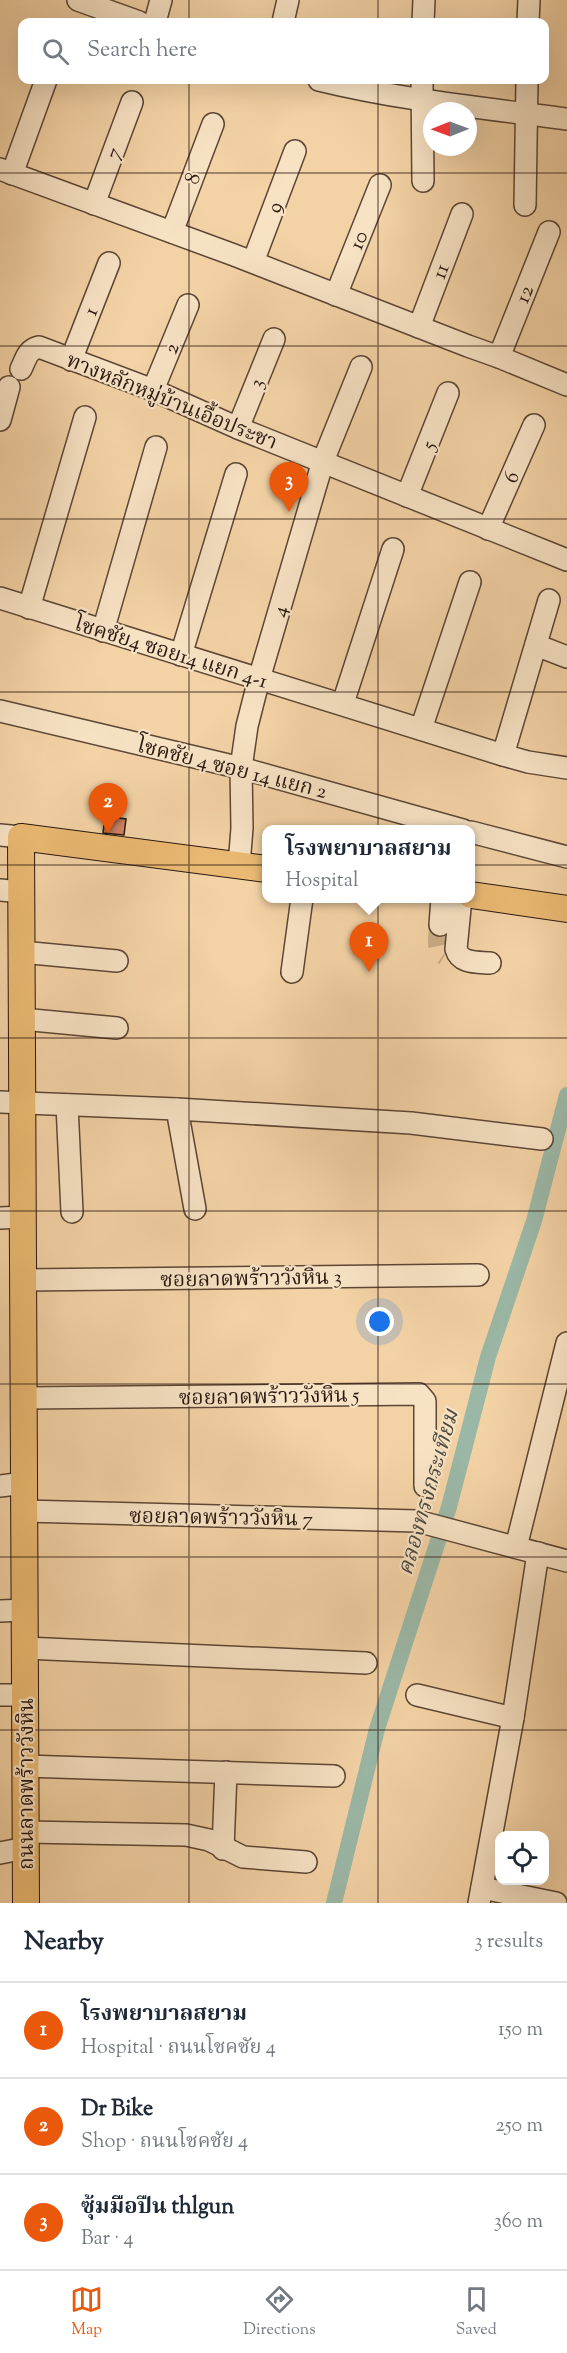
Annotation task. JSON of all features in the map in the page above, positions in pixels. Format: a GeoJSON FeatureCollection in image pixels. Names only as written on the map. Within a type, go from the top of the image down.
{"type":"FeatureCollection","features":[{"type":"Feature","properties":{"kind":"main road"},"geometry":{"type":"LineString","coordinates":[[10,836],[262,867]]}},
{"type":"Feature","properties":{"kind":"main road","name":"ถนนลาดพร้าววังหิน"},"geometry":{"type":"LineString","coordinates":[[10,836],[11,891],[21,952],[22,1019],[11,1103],[11,1218],[23,1280],[24,1398],[12,1485],[24,1512],[12,1611],[25,1648],[26,1903]]}},
{"type":"Feature","properties":{"kind":"main road"},"geometry":{"type":"LineString","coordinates":[[475,896],[567,909]]}},
{"type":"Feature","properties":{"kind":"street"},"geometry":{"type":"LineString","coordinates":[[78,0],[128,18]]}},
{"type":"Feature","properties":{"kind":"street"},"geometry":{"type":"LineString","coordinates":[[156,18],[161,0]]}},
{"type":"Feature","properties":{"kind":"street"},"geometry":{"type":"LineString","coordinates":[[284,18],[288,0]]}},
{"type":"Feature","properties":{"kind":"street"},"geometry":{"type":"LineString","coordinates":[[423,18],[424,0]]}},
{"type":"Feature","properties":{"kind":"street"},"geometry":{"type":"LineString","coordinates":[[528,0],[528,18]]}},
{"type":"Feature","properties":{"kind":"street"},"geometry":{"type":"LineString","coordinates":[[44,84],[6,172],[253,262],[500,357],[567,386]]}},
{"type":"Feature","properties":{"kind":"street"},"geometry":{"type":"LineString","coordinates":[[336,84],[362,90],[422,90],[526,113],[567,118]]}},
{"type":"Feature","properties":{"kind":"street"},"geometry":{"type":"LineString","coordinates":[[525,205],[527,84]]}},
{"type":"Feature","properties":{"kind":"street"},"geometry":{"type":"LineString","coordinates":[[422,90],[423,181]]}},
{"type":"Feature","properties":{"kind":"street","name":"7"},"geometry":{"type":"LineString","coordinates":[[94,204],[132,102]]}},
{"type":"Feature","properties":{"kind":"street","name":"8"},"geometry":{"type":"LineString","coordinates":[[172,232],[213,124]]}},
{"type":"Feature","properties":{"kind":"street","name":"9"},"geometry":{"type":"LineString","coordinates":[[253,262],[295,152]]}},
{"type":"Feature","properties":{"kind":"street","name":"10"},"geometry":{"type":"LineString","coordinates":[[336,295],[380,184]]}},
{"type":"Feature","properties":{"kind":"street","name":"11"},"geometry":{"type":"LineString","coordinates":[[419,327],[462,214]]}},
{"type":"Feature","properties":{"kind":"street","name":"12"},"geometry":{"type":"LineString","coordinates":[[500,357],[549,232]]}},
{"type":"Feature","properties":{"kind":"street","name":"1"},"geometry":{"type":"LineString","coordinates":[[70,360],[109,262]]}},
{"type":"Feature","properties":{"kind":"street","name":"2"},"geometry":{"type":"LineString","coordinates":[[153,390],[188,305]]}},
{"type":"Feature","properties":{"kind":"street","name":"3"},"geometry":{"type":"LineString","coordinates":[[238,428],[274,339]]}},
{"type":"Feature","properties":{"kind":"street","name":"ทางหลักหมู่บ้านเอื้อประชา"},"geometry":{"type":"LineString","coordinates":[[21,369],[32,349],[39,347],[153,390],[238,428],[567,560]]}},
{"type":"Feature","properties":{"kind":"street","name":"4"},"geometry":{"type":"LineString","coordinates":[[239,865],[243,746],[259,679],[323,461],[361,367]]}},
{"type":"Feature","properties":{"kind":"street"},"geometry":{"type":"LineString","coordinates":[[0,420],[9,387]]}},
{"type":"Feature","properties":{"kind":"street","name":"5"},"geometry":{"type":"LineString","coordinates":[[407,496],[448,393]]}},
{"type":"Feature","properties":{"kind":"street"},"geometry":{"type":"LineString","coordinates":[[29,608],[85,417]]}},
{"type":"Feature","properties":{"kind":"street","name":"6"},"geometry":{"type":"LineString","coordinates":[[488,529],[534,425]]}},
{"type":"Feature","properties":{"kind":"street"},"geometry":{"type":"LineString","coordinates":[[103,631],[156,447]]}},
{"type":"Feature","properties":{"kind":"street"},"geometry":{"type":"LineString","coordinates":[[181,655],[236,474]]}},
{"type":"Feature","properties":{"kind":"street"},"geometry":{"type":"LineString","coordinates":[[343,703],[393,549]]}},
{"type":"Feature","properties":{"kind":"street"},"geometry":{"type":"LineString","coordinates":[[421,729],[470,582]]}},
{"type":"Feature","properties":{"kind":"street","name":"โชคชัย4 ซอย14 แยก 4-1"},"geometry":{"type":"LineString","coordinates":[[0,598],[343,703],[503,755],[528,762],[567,768]]}},
{"type":"Feature","properties":{"kind":"street"},"geometry":{"type":"LineString","coordinates":[[503,755],[549,600]]}},
{"type":"Feature","properties":{"kind":"street"},"geometry":{"type":"LineString","coordinates":[[536,645],[567,657]]}},
{"type":"Feature","properties":{"kind":"street","name":"โชคชัย 4 ซอย 14 แยก 2"},"geometry":{"type":"LineString","coordinates":[[0,711],[241,768],[445,825]]}},
{"type":"Feature","properties":{"kind":"street"},"geometry":{"type":"LineString","coordinates":[[475,833],[567,857]]}},
{"type":"Feature","properties":{"kind":"street"},"geometry":{"type":"LineString","coordinates":[[292,972],[301,903]]}},
{"type":"Feature","properties":{"kind":"street"},"geometry":{"type":"LineString","coordinates":[[440,926],[442,903]]}},
{"type":"Feature","properties":{"kind":"street"},"geometry":{"type":"LineString","coordinates":[[460,903],[451,952],[463,961],[489,963]]}},
{"type":"Feature","properties":{"kind":"street"},"geometry":{"type":"LineString","coordinates":[[21,952],[117,961]]}},
{"type":"Feature","properties":{"kind":"street"},"geometry":{"type":"LineString","coordinates":[[22,1019],[117,1028]]}},
{"type":"Feature","properties":{"kind":"street"},"geometry":{"type":"LineString","coordinates":[[11,1103],[177,1109],[411,1123],[542,1138]]}},
{"type":"Feature","properties":{"kind":"street"},"geometry":{"type":"LineString","coordinates":[[67,1105],[72,1212]]}},
{"type":"Feature","properties":{"kind":"street"},"geometry":{"type":"LineString","coordinates":[[177,1109],[195,1209]]}},
{"type":"Feature","properties":{"kind":"street","name":"ซอยลาดพร้าววังหิน 3"},"geometry":{"type":"LineString","coordinates":[[23,1280],[478,1275]]}},
{"type":"Feature","properties":{"kind":"street"},"geometry":{"type":"LineString","coordinates":[[516,1548],[567,1342]]}},
{"type":"Feature","properties":{"kind":"street","name":"ซอยลาดพร้าววังหิน 5"},"geometry":{"type":"LineString","coordinates":[[24,1398],[418,1394],[425,1401],[425,1486]]}},
{"type":"Feature","properties":{"kind":"street","name":"ซอยลาดพร้าววังหิน 7"},"geometry":{"type":"LineString","coordinates":[[24,1512],[433,1525],[567,1561]]}},
{"type":"Feature","properties":{"kind":"street"},"geometry":{"type":"LineString","coordinates":[[538,1552],[513,1718],[480,1896],[556,1903]]}},
{"type":"Feature","properties":{"kind":"street"},"geometry":{"type":"LineString","coordinates":[[25,1648],[366,1663]]}},
{"type":"Feature","properties":{"kind":"street"},"geometry":{"type":"LineString","coordinates":[[0,1695],[25,1695]]}},
{"type":"Feature","properties":{"kind":"street"},"geometry":{"type":"LineString","coordinates":[[417,1695],[513,1718]]}},
{"type":"Feature","properties":{"kind":"street"},"geometry":{"type":"LineString","coordinates":[[25,1766],[334,1776]]}},
{"type":"Feature","properties":{"kind":"street"},"geometry":{"type":"LineString","coordinates":[[223,1849],[226,1772]]}},
{"type":"Feature","properties":{"kind":"street"},"geometry":{"type":"LineString","coordinates":[[0,1853],[26,1840],[186,1834],[209,1840],[243,1857],[306,1862]]}},
{"type":"Feature","properties":{"kind":"building"},"geometry":{"type":"Polygon","coordinates":[[[105,816],[126,819],[124,835],[103,833],[105,816]]]}},
{"type":"Feature","properties":{"kind":"waterway","name":"คลองทรงกระเทียม"},"geometry":{"type":"LineString","coordinates":[[334,1903],[377,1729],[449,1507],[488,1357],[534,1221],[567,1095]]}},
{"type":"Feature","properties":{"kind":"tunnel"},"geometry":{"type":"LineString","coordinates":[[440,925],[439,946],[445,955]]}},
{"type":"Feature","properties":{"kind":"place","name":"ซุ้มมือปืน thlgun"},"geometry":{"type":"Point","coordinates":[289,512]}},
{"type":"Feature","properties":{"kind":"place","name":"Dr Bike"},"geometry":{"type":"Point","coordinates":[108,833]}},
{"type":"Feature","properties":{"kind":"place","name":"โรงพยาบาลสยาม"},"geometry":{"type":"Point","coordinates":[369,972]}}]}
